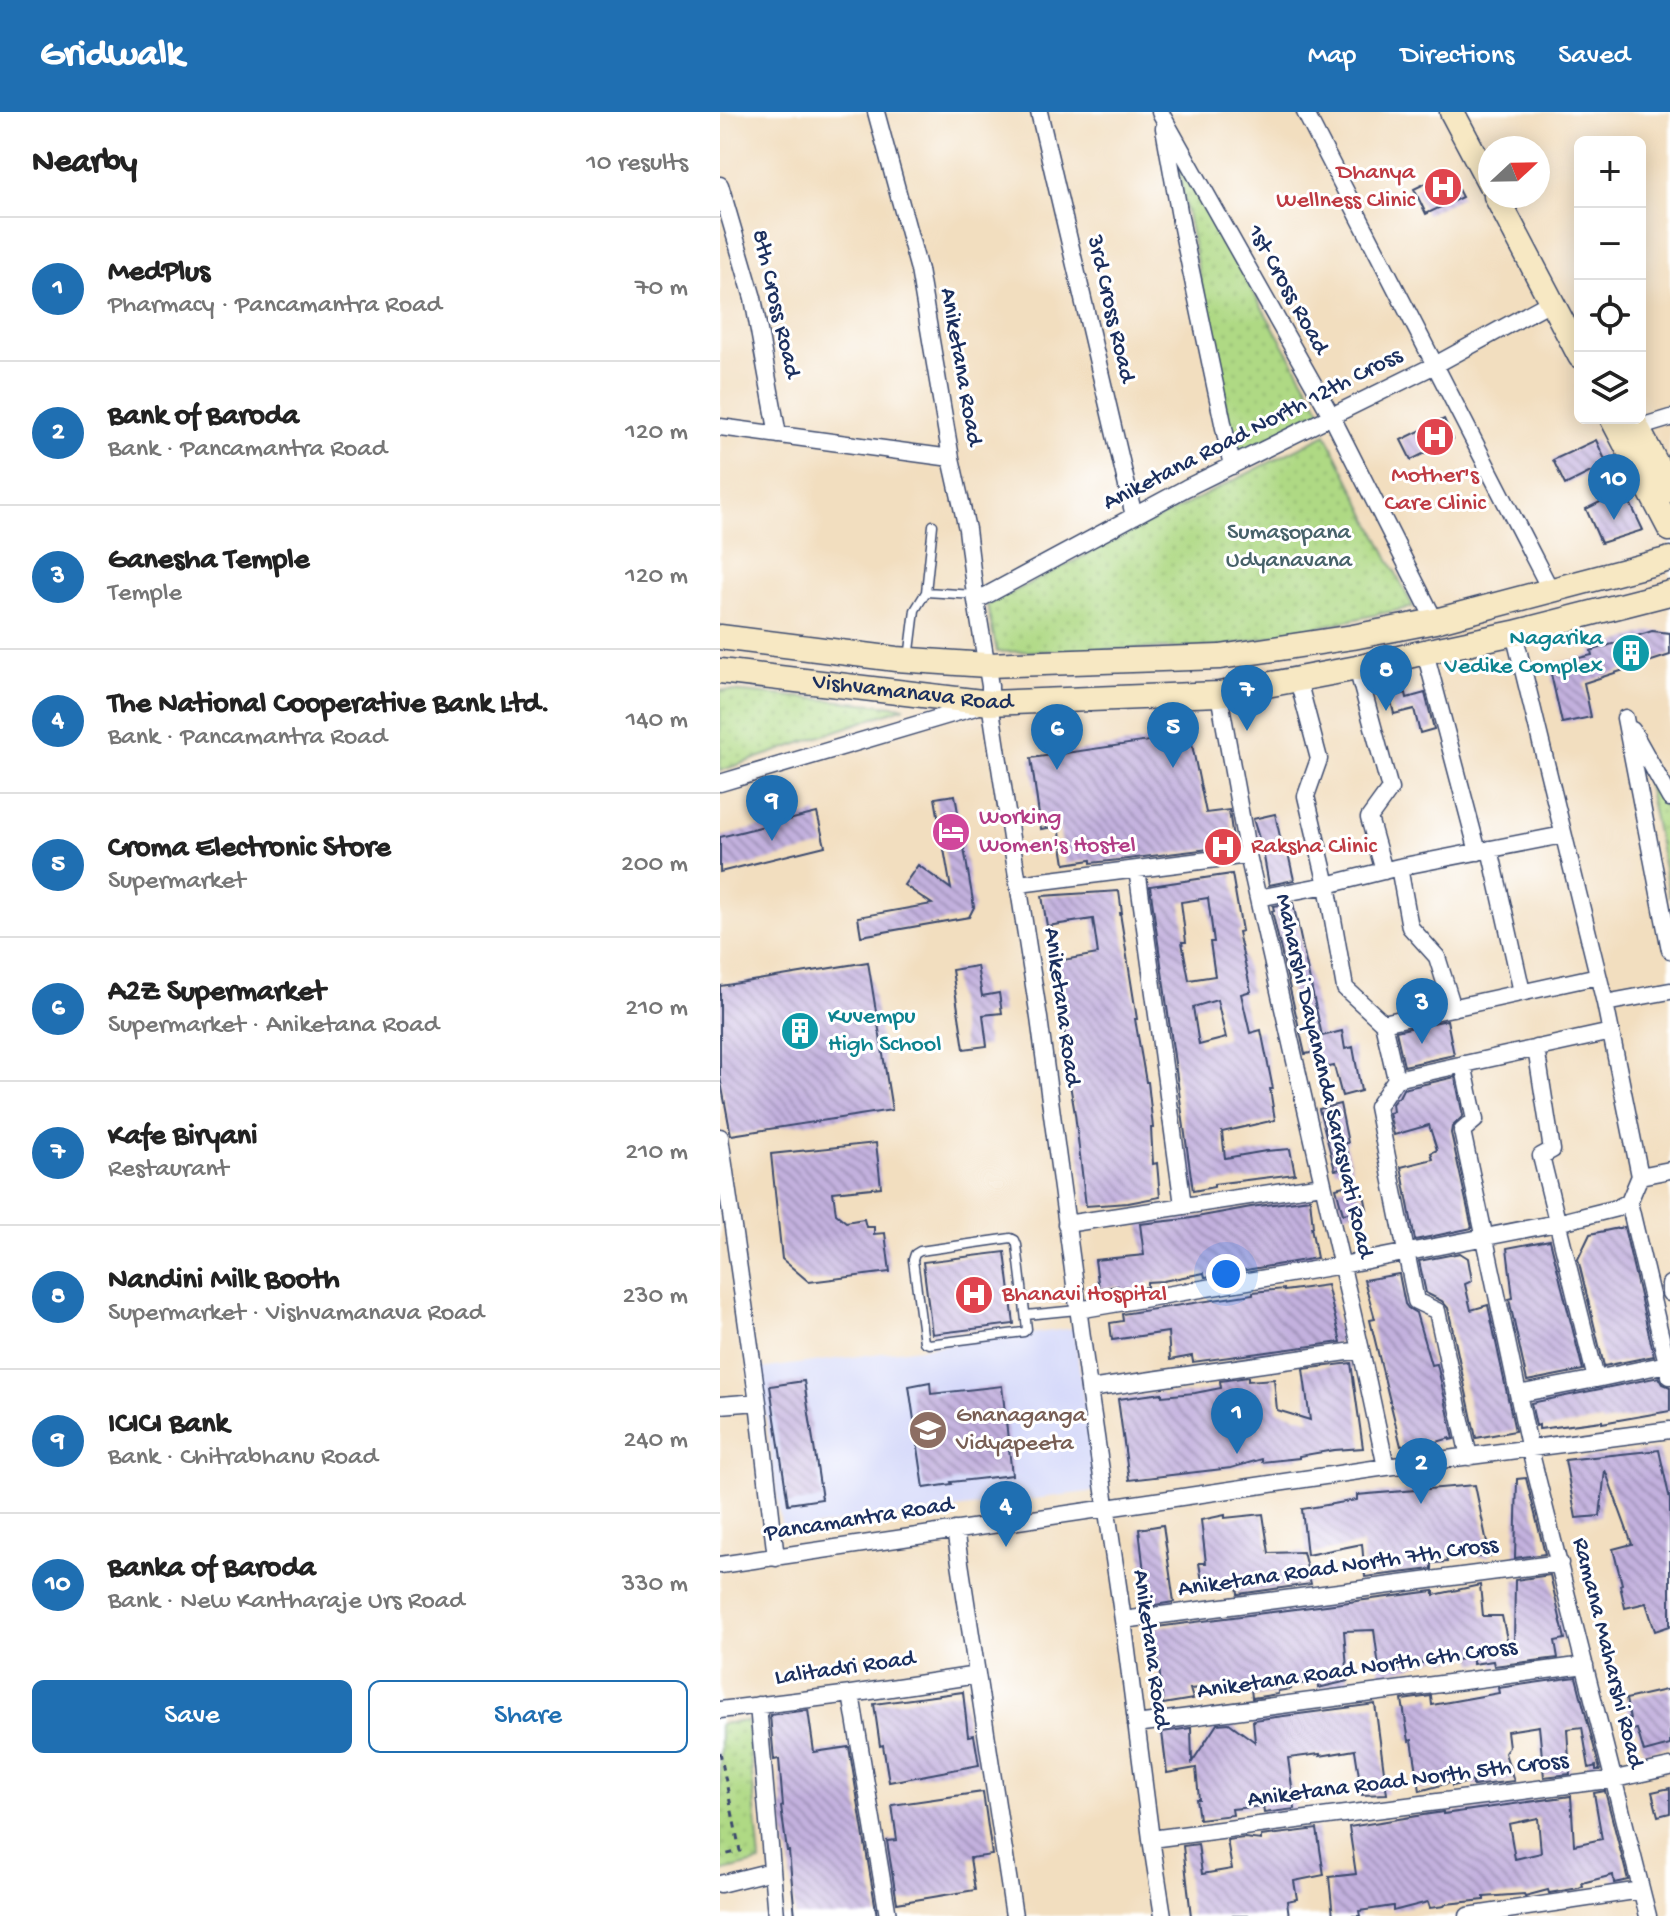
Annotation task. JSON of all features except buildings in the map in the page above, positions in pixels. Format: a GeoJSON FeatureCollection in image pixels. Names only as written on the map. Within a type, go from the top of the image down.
{"type":"FeatureCollection","features":[{"type":"Feature","properties":{"kind":"main road"},"geometry":{"type":"LineString","coordinates":[[1452,112],[1478,161]]}},
{"type":"Feature","properties":{"kind":"main road"},"geometry":{"type":"LineString","coordinates":[[1470,112],[1482,136]]}},
{"type":"Feature","properties":{"kind":"main road"},"geometry":{"type":"LineString","coordinates":[[1502,208],[1578,352]]}},
{"type":"Feature","properties":{"kind":"main road"},"geometry":{"type":"LineString","coordinates":[[1520,208],[1574,309]]}},
{"type":"Feature","properties":{"kind":"main road"},"geometry":{"type":"LineString","coordinates":[[1615,424],[1670,529]]}},
{"type":"Feature","properties":{"kind":"main road"},"geometry":{"type":"LineString","coordinates":[[1636,424],[1670,490]]}},
{"type":"Feature","properties":{"kind":"main road","name":"Vishvamanava Road"},"geometry":{"type":"LineString","coordinates":[[720,637],[909,660],[987,665],[1220,657],[1435,621],[1670,559]]}},
{"type":"Feature","properties":{"kind":"main road","name":"Vishvamanava Road"},"geometry":{"type":"LineString","coordinates":[[720,671],[990,703],[1219,694],[1357,668],[1514,633],[1670,593]]}},
{"type":"Feature","properties":{"kind":"street","name":"Aniketana Road"},"geometry":{"type":"LineString","coordinates":[[876,112],[919,270],[951,458],[967,529],[1163,1916]]}},
{"type":"Feature","properties":{"kind":"street","name":"3rd Cross Road"},"geometry":{"type":"LineString","coordinates":[[1039,112],[1134,516]]}},
{"type":"Feature","properties":{"kind":"street"},"geometry":{"type":"LineString","coordinates":[[1305,112],[1551,591]]}},
{"type":"Feature","properties":{"kind":"street"},"geometry":{"type":"LineString","coordinates":[[1161,114],[1232,466]]}},
{"type":"Feature","properties":{"kind":"street","name":"1st Cross Road"},"geometry":{"type":"LineString","coordinates":[[1161,114],[1332,417],[1435,621]]}},
{"type":"Feature","properties":{"kind":"street","name":"8th Cross Road"},"geometry":{"type":"LineString","coordinates":[[720,185],[753,298],[778,435]]}},
{"type":"Feature","properties":{"kind":"street","name":"Aniketana Road North 12th Cross"},"geometry":{"type":"LineString","coordinates":[[976,598],[1435,365],[1552,301]]}},
{"type":"Feature","properties":{"kind":"street"},"geometry":{"type":"LineString","coordinates":[[1646,421],[1670,418]]}},
{"type":"Feature","properties":{"kind":"street"},"geometry":{"type":"LineString","coordinates":[[720,427],[951,458]]}},
{"type":"Feature","properties":{"kind":"street"},"geometry":{"type":"LineString","coordinates":[[1514,633],[1605,1003],[1640,1176],[1629,1202],[1669,1370],[1596,1379],[1518,1394]]}},
{"type":"Feature","properties":{"kind":"street"},"geometry":{"type":"LineString","coordinates":[[1425,652],[1522,992]]}},
{"type":"Feature","properties":{"kind":"street"},"geometry":{"type":"LineString","coordinates":[[1357,668],[1390,789],[1369,818],[1392,869],[1410,927],[1437,957],[1453,1008]]}},
{"type":"Feature","properties":{"kind":"street"},"geometry":{"type":"LineString","coordinates":[[1298,680],[1319,759],[1306,796],[1327,885],[1345,988],[1383,1023],[1396,1079]]}},
{"type":"Feature","properties":{"kind":"street","name":"Maharshi Dayananda Sarasvati Road"},"geometry":{"type":"LineString","coordinates":[[1219,694],[1248,855],[1386,1467]]}},
{"type":"Feature","properties":{"kind":"street"},"geometry":{"type":"LineString","coordinates":[[720,783],[990,703]]}},
{"type":"Feature","properties":{"kind":"street"},"geometry":{"type":"LineString","coordinates":[[1670,798],[1625,718],[1670,950]]}},
{"type":"Feature","properties":{"kind":"street"},"geometry":{"type":"LineString","coordinates":[[1258,898],[1563,835]]}},
{"type":"Feature","properties":{"kind":"street"},"geometry":{"type":"LineString","coordinates":[[1019,884],[1248,855]]}},
{"type":"Feature","properties":{"kind":"street"},"geometry":{"type":"LineString","coordinates":[[1137,869],[1183,1205]]}},
{"type":"Feature","properties":{"kind":"street"},"geometry":{"type":"LineString","coordinates":[[1383,1023],[1598,976]]}},
{"type":"Feature","properties":{"kind":"street"},"geometry":{"type":"LineString","coordinates":[[1605,1003],[1670,991]]}},
{"type":"Feature","properties":{"kind":"street"},"geometry":{"type":"LineString","coordinates":[[1469,1457],[1437,1311],[1416,1301],[1377,1107],[1396,1079],[1611,1032]]}},
{"type":"Feature","properties":{"kind":"street"},"geometry":{"type":"LineString","coordinates":[[1536,1048],[1552,1150],[1541,1156],[1596,1379]]}},
{"type":"Feature","properties":{"kind":"street","name":"Ramana Maharshi Road"},"geometry":{"type":"LineString","coordinates":[[1463,1064],[1475,1120],[1462,1131],[1530,1450],[1648,1916]]}},
{"type":"Feature","properties":{"kind":"street"},"geometry":{"type":"LineString","coordinates":[[720,1137],[758,1402],[776,1558]]}},
{"type":"Feature","properties":{"kind":"street"},"geometry":{"type":"LineString","coordinates":[[1640,1176],[1669,1175]]}},
{"type":"Feature","properties":{"kind":"street"},"geometry":{"type":"LineString","coordinates":[[1066,1224],[1322,1185]]}},
{"type":"Feature","properties":{"kind":"street"},"geometry":{"type":"LineString","coordinates":[[1078,1310],[1342,1265],[1557,1223],[1629,1202]]}},
{"type":"Feature","properties":{"kind":"street"},"geometry":{"type":"LineString","coordinates":[[1670,1284],[1670,1293]]}},
{"type":"Feature","properties":{"kind":"street"},"geometry":{"type":"LineString","coordinates":[[1089,1389],[1361,1350]]}},
{"type":"Feature","properties":{"kind":"street"},"geometry":{"type":"LineString","coordinates":[[720,1405],[758,1402]]}},
{"type":"Feature","properties":{"kind":"street","name":"Pancamantra Road"},"geometry":{"type":"LineString","coordinates":[[720,1565],[1386,1467],[1670,1430]]}},
{"type":"Feature","properties":{"kind":"street"},"geometry":{"type":"LineString","coordinates":[[955,1530],[1014,1916]]}},
{"type":"Feature","properties":{"kind":"street","name":"Aniketana Road North 7th Cross"},"geometry":{"type":"LineString","coordinates":[[1123,1620],[1560,1563]]}},
{"type":"Feature","properties":{"kind":"street","name":"Aniketana Road North 6th Cross"},"geometry":{"type":"LineString","coordinates":[[1136,1724],[1585,1665]]}},
{"type":"Feature","properties":{"kind":"street","name":"Lalitadri Road"},"geometry":{"type":"LineString","coordinates":[[720,1710],[977,1675]]}},
{"type":"Feature","properties":{"kind":"street"},"geometry":{"type":"LineString","coordinates":[[851,1694],[888,1916]]}},
{"type":"Feature","properties":{"kind":"street"},"geometry":{"type":"LineString","coordinates":[[758,1705],[776,1916]]}},
{"type":"Feature","properties":{"kind":"street","name":"Aniketana Road North 5th Cross"},"geometry":{"type":"LineString","coordinates":[[1151,1839],[1615,1779],[1670,1767]]}},
{"type":"Feature","properties":{"kind":"street"},"geometry":{"type":"LineString","coordinates":[[720,1884],[772,1871]]}},
{"type":"Feature","properties":{"kind":"street"},"geometry":{"type":"LineString","coordinates":[[1468,1916],[1641,1890]]}},
{"type":"Feature","properties":{"kind":"lane"},"geometry":{"type":"LineString","coordinates":[[909,660],[915,610],[926,592],[933,525]]}},
{"type":"Feature","properties":{"kind":"lane"},"geometry":{"type":"LineString","coordinates":[[926,592],[976,598]]}},
{"type":"Feature","properties":{"kind":"lane"},"geometry":{"type":"LineString","coordinates":[[1011,1238],[1015,1240],[1026,1315],[1027,1329],[1024,1332],[929,1344],[924,1342],[913,1260],[915,1254],[1011,1238]]}},
{"type":"Feature","properties":{"kind":"lane"},"geometry":{"type":"LineString","coordinates":[[1026,1315],[1078,1310]]}},
{"type":"Feature","properties":{"kind":"path"},"geometry":{"type":"LineString","coordinates":[[720,1752],[740,1851],[720,1856]]}},
{"type":"Feature","properties":{"kind":"shaded area","name":"Gnanaganga Vidyapeeta"},"geometry":{"type":"Polygon","coordinates":[[[1074,1328],[1096,1491],[782,1531],[759,1369],[1074,1328]]]}},
{"type":"Feature","properties":{"kind":"green space"},"geometry":{"type":"Polygon","coordinates":[[[1176,159],[1323,413],[1236,457],[1176,159]]]}},
{"type":"Feature","properties":{"kind":"green space","name":"Sumasopana Udyanavana"},"geometry":{"type":"Polygon","coordinates":[[[1326,434],[1413,607],[1221,647],[997,652],[987,605],[1326,434]]]}},
{"type":"Feature","properties":{"kind":"green space"},"geometry":{"type":"Polygon","coordinates":[[[720,690],[905,707],[720,771],[720,690]]]}},
{"type":"Feature","properties":{"kind":"green space"},"geometry":{"type":"Polygon","coordinates":[[[1644,769],[1670,817],[1670,898],[1644,769]]]}},
{"type":"Feature","properties":{"kind":"green space"},"geometry":{"type":"Polygon","coordinates":[[[747,1721],[760,1862],[720,1872],[720,1724],[747,1721]]]}},
{"type":"Feature","properties":{"kind":"place","name":"Dhanya Wellness Clinic"},"geometry":{"type":"Point","coordinates":[1443,187]}},
{"type":"Feature","properties":{"kind":"place","name":"Mother's Care Clinic"},"geometry":{"type":"Point","coordinates":[1435,437]}},
{"type":"Feature","properties":{"kind":"place","name":"Banka of Baroda"},"geometry":{"type":"Point","coordinates":[1614,520]}},
{"type":"Feature","properties":{"kind":"place","name":"Nagarika Vedike Complex"},"geometry":{"type":"Point","coordinates":[1631,653]}},
{"type":"Feature","properties":{"kind":"place","name":"Nandini Milk Booth"},"geometry":{"type":"Point","coordinates":[1386,711]}},
{"type":"Feature","properties":{"kind":"place","name":"Kafe Biryani"},"geometry":{"type":"Point","coordinates":[1247,731]}},
{"type":"Feature","properties":{"kind":"place","name":"Croma Electronic Store"},"geometry":{"type":"Point","coordinates":[1173,768]}},
{"type":"Feature","properties":{"kind":"place","name":"A2Z Supermarket"},"geometry":{"type":"Point","coordinates":[1057,770]}},
{"type":"Feature","properties":{"kind":"place","name":"Working Women's Hostel"},"geometry":{"type":"Point","coordinates":[951,832]}},
{"type":"Feature","properties":{"kind":"place","name":"ICICI Bank"},"geometry":{"type":"Point","coordinates":[772,841]}},
{"type":"Feature","properties":{"kind":"place","name":"Raksha Clinic"},"geometry":{"type":"Point","coordinates":[1223,847]}},
{"type":"Feature","properties":{"kind":"place","name":"Kuvempu High School"},"geometry":{"type":"Point","coordinates":[800,1031]}},
{"type":"Feature","properties":{"kind":"place","name":"Ganesha Temple"},"geometry":{"type":"Point","coordinates":[1422,1044]}},
{"type":"Feature","properties":{"kind":"place","name":"Bhanavi Hospital"},"geometry":{"type":"Point","coordinates":[974,1295]}},
{"type":"Feature","properties":{"kind":"place","name":"Gnanaganga Vidyapeeta"},"geometry":{"type":"Point","coordinates":[928,1430]}},
{"type":"Feature","properties":{"kind":"place","name":"MedPlus"},"geometry":{"type":"Point","coordinates":[1237,1454]}},
{"type":"Feature","properties":{"kind":"place","name":"Bank of Baroda"},"geometry":{"type":"Point","coordinates":[1421,1504]}},
{"type":"Feature","properties":{"kind":"place","name":"The National Cooperative Bank Ltd."},"geometry":{"type":"Point","coordinates":[1006,1547]}}]}
